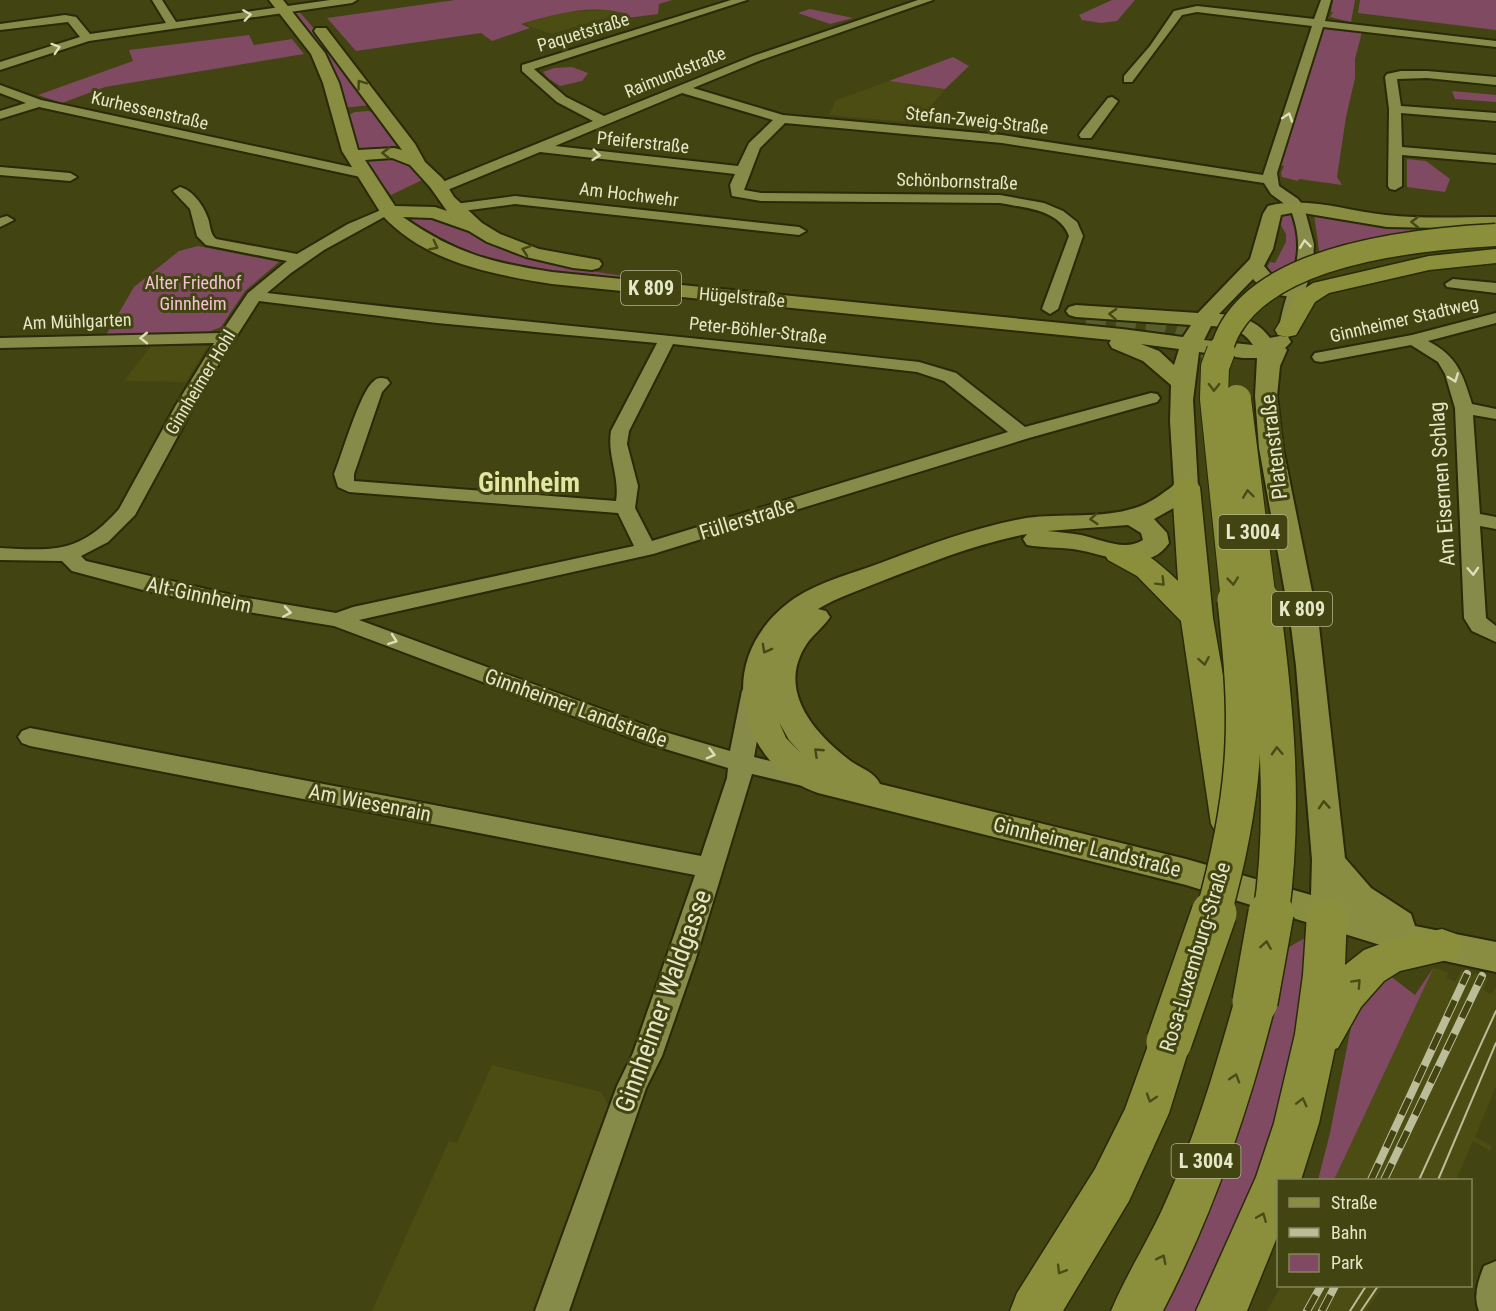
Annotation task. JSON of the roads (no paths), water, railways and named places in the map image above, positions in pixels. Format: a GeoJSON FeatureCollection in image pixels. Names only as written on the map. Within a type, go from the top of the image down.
{"type":"FeatureCollection","features":[{"type":"Feature","properties":{"kind":"highway","name":"Rosa-Luxemburg-Straße"},"geometry":{"type":"LineString","coordinates":[[1035,1311],[1112,1185],[1146,1113],[1206,937],[1232,833],[1239,793],[1244,736],[1238,627],[1214,399],[1216,363],[1223,342],[1234,323],[1258,299],[1285,280],[1318,265],[1341,257],[1397,244],[1496,235]]}},
{"type":"Feature","properties":{"kind":"highway","name":"L 3004"},"geometry":{"type":"LineString","coordinates":[[1136,1311],[1183,1219],[1227,1105],[1255,1002],[1273,898],[1279,818],[1275,711],[1237,401],[1239,362],[1246,343],[1276,303],[1313,279],[1356,263],[1404,252],[1496,243]]}},
{"type":"Feature","properties":{"kind":"highway"},"geometry":{"type":"LineString","coordinates":[[1275,347],[1301,304],[1304,292],[1393,270],[1496,256]]}},
{"type":"Feature","properties":{"kind":"highway"},"geometry":{"type":"LineString","coordinates":[[1186,487],[1197,618],[1232,833]]}},
{"type":"Feature","properties":{"kind":"highway"},"geometry":{"type":"LineString","coordinates":[[1119,553],[1148,569],[1197,618]]}},
{"type":"Feature","properties":{"kind":"highway"},"geometry":{"type":"LineString","coordinates":[[1278,1179],[1288,1154],[1314,1050],[1327,951],[1319,910]]}},
{"type":"Feature","properties":{"kind":"highway"},"geometry":{"type":"LineString","coordinates":[[1314,1050],[1348,992],[1372,967],[1386,959],[1442,946]]}},
{"type":"Feature","properties":{"kind":"highway"},"geometry":{"type":"LineString","coordinates":[[1221,1311],[1231,1293],[1277,1181]]}},
{"type":"Feature","properties":{"kind":"main road","name":"Hügelstraße"},"geometry":{"type":"LineString","coordinates":[[289,4],[325,66],[353,156],[384,200],[388,211],[413,234],[440,249],[474,263],[521,274],[1065,329],[1243,352],[1275,347]]}},
{"type":"Feature","properties":{"kind":"main road","name":"Hügelstraße"},"geometry":{"type":"LineString","coordinates":[[289,4],[338,52],[417,162],[454,208],[484,233],[519,248],[568,262],[819,289],[1050,309],[1171,315]]}},
{"type":"Feature","properties":{"kind":"main road"},"geometry":{"type":"LineString","coordinates":[[353,156],[394,153],[417,162]]}},
{"type":"Feature","properties":{"kind":"main road"},"geometry":{"type":"LineString","coordinates":[[388,211],[418,201],[440,188]]}},
{"type":"Feature","properties":{"kind":"main road"},"geometry":{"type":"LineString","coordinates":[[1304,292],[1275,286],[1261,278],[1258,269],[1269,232],[1271,212],[1283,207],[1297,207],[1387,221],[1496,223]]}},
{"type":"Feature","properties":{"kind":"main road"},"geometry":{"type":"LineString","coordinates":[[388,211],[435,213],[484,233]]}},
{"type":"Feature","properties":{"kind":"main road"},"geometry":{"type":"LineString","coordinates":[[1186,487],[1180,381],[1190,344],[1206,318],[1260,259]]}},
{"type":"Feature","properties":{"kind":"main road","name":"K 809"},"geometry":{"type":"LineString","coordinates":[[568,262],[714,285],[1086,321]]}},
{"type":"Feature","properties":{"kind":"main road","name":"K 809"},"geometry":{"type":"LineString","coordinates":[[1171,315],[1204,303],[1232,289]]}},
{"type":"Feature","properties":{"kind":"main road","name":"K 809"},"geometry":{"type":"LineString","coordinates":[[1171,315],[1222,319],[1247,326],[1275,347]]}},
{"type":"Feature","properties":{"kind":"main road","name":"K 809"},"geometry":{"type":"LineString","coordinates":[[1065,329],[1140,350],[1159,362],[1180,381]]}},
{"type":"Feature","properties":{"kind":"main road","name":"Platenstraße"},"geometry":{"type":"LineString","coordinates":[[1275,347],[1266,396],[1270,448],[1305,626],[1329,860],[1319,910]]}},
{"type":"Feature","properties":{"kind":"main road","name":"Ginnheimer Landstraße"},"geometry":{"type":"LineString","coordinates":[[1186,487],[1152,511],[1129,517],[1035,525],[993,534],[913,559],[818,597],[803,606],[774,636],[763,654],[755,686],[761,719],[771,743],[789,762],[819,781],[1186,872],[1319,910],[1402,938],[1496,957]]}},
{"type":"Feature","properties":{"kind":"main road"},"geometry":{"type":"LineString","coordinates":[[1119,553],[1139,552],[1149,549],[1156,543],[1152,530],[1142,521],[1129,517]]}},
{"type":"Feature","properties":{"kind":"main road","name":"Ginnheimer Landstraße"},"geometry":{"type":"LineString","coordinates":[[905,801],[851,777],[820,755],[789,718],[782,696],[782,670],[785,657],[798,635],[817,616],[838,603],[979,549],[1011,541],[1050,539],[1086,544],[1119,553]]}},
{"type":"Feature","properties":{"kind":"main road","name":"K 809"},"geometry":{"type":"LineString","coordinates":[[1274,597],[1310,666]]}},
{"type":"Feature","properties":{"kind":"main road"},"geometry":{"type":"LineString","coordinates":[[1329,860],[1349,890],[1378,912],[1399,924]]}},
{"type":"Feature","properties":{"kind":"main road","name":"Ginnheimer Landstraße"},"geometry":{"type":"LineString","coordinates":[[1319,910],[1359,913],[1496,957]]}},
{"type":"Feature","properties":{"kind":"street"},"geometry":{"type":"LineString","coordinates":[[157,0],[173,26]]}},
{"type":"Feature","properties":{"kind":"street"},"geometry":{"type":"LineString","coordinates":[[0,66],[87,38],[173,26],[289,4],[352,0]]}},
{"type":"Feature","properties":{"kind":"street","name":"Paquetstraße"},"geometry":{"type":"LineString","coordinates":[[605,121],[573,108],[554,97],[526,68],[742,0]]}},
{"type":"Feature","properties":{"kind":"street","name":"Raimundstraße"},"geometry":{"type":"LineString","coordinates":[[440,188],[757,58],[927,0]]}},
{"type":"Feature","properties":{"kind":"street"},"geometry":{"type":"LineString","coordinates":[[1304,292],[1307,246],[1297,207],[1276,192],[1269,176],[1326,0]]}},
{"type":"Feature","properties":{"kind":"street"},"geometry":{"type":"LineString","coordinates":[[1080,143],[1178,13],[1190,10],[1496,44]]}},
{"type":"Feature","properties":{"kind":"street"},"geometry":{"type":"LineString","coordinates":[[0,27],[65,18],[72,19],[87,38]]}},
{"type":"Feature","properties":{"kind":"street"},"geometry":{"type":"LineString","coordinates":[[1395,186],[1395,109],[1392,77],[1400,74],[1496,81]]}},
{"type":"Feature","properties":{"kind":"street","name":"Kurhessenstraße"},"geometry":{"type":"LineString","coordinates":[[0,89],[38,103],[365,174]]}},
{"type":"Feature","properties":{"kind":"street","name":"Stefan-Zweig-Straße"},"geometry":{"type":"LineString","coordinates":[[682,89],[782,119],[1002,139],[1080,143],[1269,176]]}},
{"type":"Feature","properties":{"kind":"street"},"geometry":{"type":"LineString","coordinates":[[0,115],[38,103]]}},
{"type":"Feature","properties":{"kind":"street"},"geometry":{"type":"LineString","coordinates":[[1395,109],[1496,117]]}},
{"type":"Feature","properties":{"kind":"street"},"geometry":{"type":"LineString","coordinates":[[743,171],[760,139],[782,119]]}},
{"type":"Feature","properties":{"kind":"street","name":"Pfeiferstraße"},"geometry":{"type":"LineString","coordinates":[[538,148],[743,171]]}},
{"type":"Feature","properties":{"kind":"street"},"geometry":{"type":"LineString","coordinates":[[1395,150],[1496,159]]}},
{"type":"Feature","properties":{"kind":"street","name":"Kurhessenstraße"},"geometry":{"type":"LineString","coordinates":[[294,159],[324,160],[353,156]]}},
{"type":"Feature","properties":{"kind":"street"},"geometry":{"type":"LineString","coordinates":[[0,171],[70,177]]}},
{"type":"Feature","properties":{"kind":"street","name":"Schönbornstraße"},"geometry":{"type":"LineString","coordinates":[[743,171],[736,191],[745,196],[976,198],[1039,206],[1068,221],[1076,236],[1050,303],[1050,309]]}},
{"type":"Feature","properties":{"kind":"street"},"geometry":{"type":"LineString","coordinates":[[180,191],[191,200],[202,221],[202,233],[205,239],[215,244],[302,259]]}},
{"type":"Feature","properties":{"kind":"street","name":"Am Hochwehr"},"geometry":{"type":"LineString","coordinates":[[454,208],[482,202],[515,200],[799,231]]}},
{"type":"Feature","properties":{"kind":"street","name":"Ginnheimer Hohl"},"geometry":{"type":"LineString","coordinates":[[66,554],[101,538],[116,526],[128,511],[172,427],[254,296],[302,259],[357,225],[388,211]]}},
{"type":"Feature","properties":{"kind":"street","name":"Ginnheimer Stadtweg"},"geometry":{"type":"LineString","coordinates":[[1453,284],[1496,288]]}},
{"type":"Feature","properties":{"kind":"street","name":"Peter-Böhler-Straße"},"geometry":{"type":"LineString","coordinates":[[254,296],[429,317],[667,339],[934,371],[950,377],[972,392],[1022,434]]}},
{"type":"Feature","properties":{"kind":"street","name":"Ginnheimer Stadtweg"},"geometry":{"type":"LineString","coordinates":[[1321,357],[1413,340],[1496,318]]}},
{"type":"Feature","properties":{"kind":"street","name":"Am Mühlgarten"},"geometry":{"type":"LineString","coordinates":[[0,343],[227,338]]}},
{"type":"Feature","properties":{"kind":"street"},"geometry":{"type":"LineString","coordinates":[[646,550],[625,508],[628,486],[618,444],[620,431],[667,339]]}},
{"type":"Feature","properties":{"kind":"street","name":"Am Eisernen Schlag"},"geometry":{"type":"LineString","coordinates":[[1413,340],[1445,359],[1454,374],[1464,408],[1475,618],[1480,626],[1496,635]]}},
{"type":"Feature","properties":{"kind":"street"},"geometry":{"type":"LineString","coordinates":[[381,383],[374,391],[344,474],[345,483],[349,486],[625,508]]}},
{"type":"Feature","properties":{"kind":"street","name":"Füllerstraße"},"geometry":{"type":"LineString","coordinates":[[338,620],[353,614],[646,550],[1022,434],[1151,398]]}},
{"type":"Feature","properties":{"kind":"street"},"geometry":{"type":"LineString","coordinates":[[1464,408],[1496,414]]}},
{"type":"Feature","properties":{"kind":"street"},"geometry":{"type":"LineString","coordinates":[[1470,518],[1496,523]]}},
{"type":"Feature","properties":{"kind":"street"},"geometry":{"type":"LineString","coordinates":[[0,554],[66,554]]}},
{"type":"Feature","properties":{"kind":"street","name":"Alt-Ginnheim"},"geometry":{"type":"LineString","coordinates":[[66,554],[79,566],[143,583],[236,603],[338,620]]}},
{"type":"Feature","properties":{"kind":"street","name":"Ginnheimer Landstraße"},"geometry":{"type":"LineString","coordinates":[[338,620],[650,736],[741,763],[819,781]]}},
{"type":"Feature","properties":{"kind":"street","name":"Ginnheimer Waldgasse"},"geometry":{"type":"LineString","coordinates":[[552,1311],[632,1086],[647,1056],[681,962],[739,778],[755,686]]}},
{"type":"Feature","properties":{"kind":"street","name":"Am Wiesenrain"},"geometry":{"type":"LineString","coordinates":[[30,737],[710,868]]}},
{"type":"Feature","properties":{"kind":"street"},"geometry":{"type":"LineString","coordinates":[[1496,1278],[1492,1301],[1496,1304]]}},
{"type":"Feature","properties":{"kind":"tunnel"},"geometry":{"type":"LineString","coordinates":[[1086,321],[1135,325],[1168,331],[1198,343],[1211,353]]}},
{"type":"Feature","properties":{"kind":"tunnel"},"geometry":{"type":"LineString","coordinates":[[1210,351],[1214,355]]}},
{"type":"Feature","properties":{"kind":"tram line"},"geometry":{"type":"LineString","coordinates":[[1419,1179],[1496,1011]]}},
{"type":"Feature","properties":{"kind":"tram line"},"geometry":{"type":"LineString","coordinates":[[1438,1179],[1496,1043]]}},
{"type":"Feature","properties":{"kind":"tram line"},"geometry":{"type":"LineString","coordinates":[[1350,1311],[1365,1287]]}},
{"type":"Feature","properties":{"kind":"tram line"},"geometry":{"type":"LineString","coordinates":[[1361,1311],[1377,1287]]}},
{"type":"Feature","properties":{"kind":"railway"},"geometry":{"type":"LineString","coordinates":[[1371,1179],[1467,974]]}},
{"type":"Feature","properties":{"kind":"railway"},"geometry":{"type":"LineString","coordinates":[[1384,1179],[1482,976]]}},
{"type":"Feature","properties":{"kind":"railway"},"geometry":{"type":"LineString","coordinates":[[1307,1311],[1320,1287]]}},
{"type":"Feature","properties":{"kind":"railway"},"geometry":{"type":"LineString","coordinates":[[1322,1311],[1334,1287]]}},
{"type":"Feature","properties":{"kind":"district","name":"Ginnheim"},"geometry":{"type":"Point","coordinates":[529,483]}},
{"type":"Feature","properties":{"kind":"park label","name":"Alter Friedhof Ginnheim"},"geometry":{"type":"Point","coordinates":[193,292]}}]}
